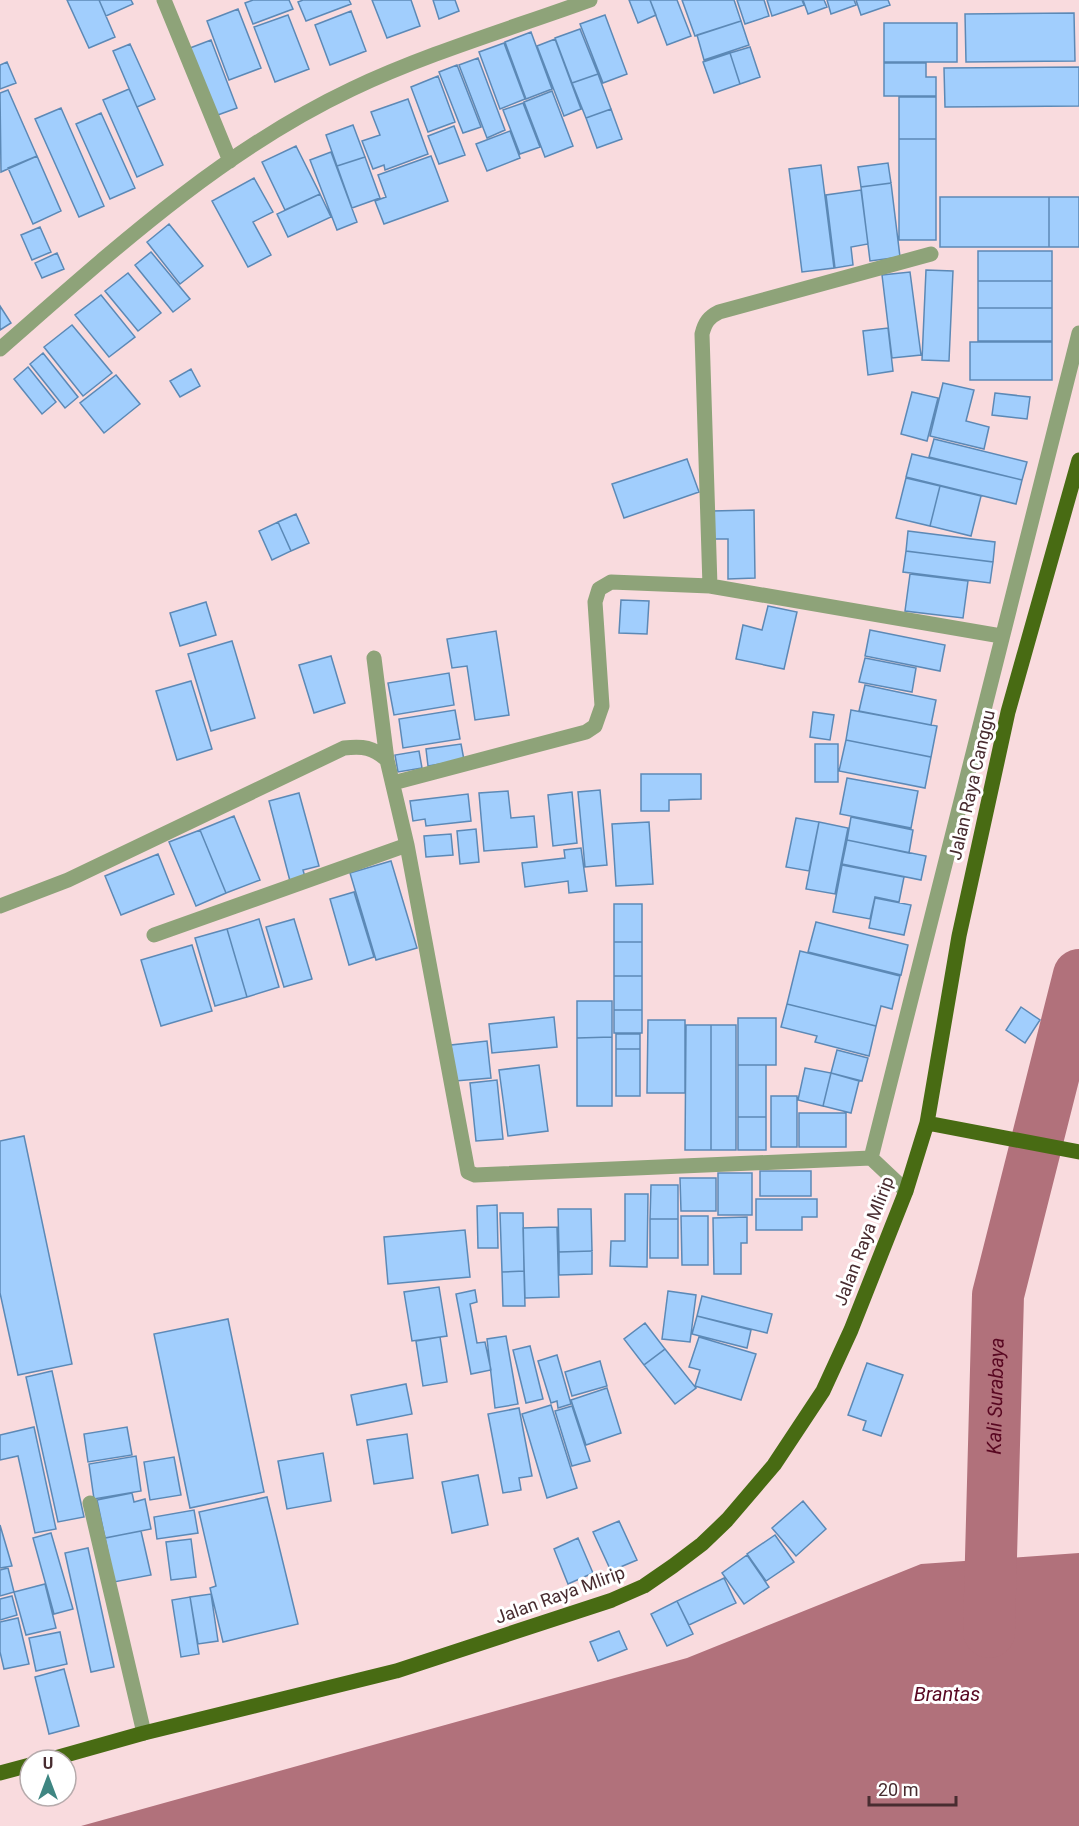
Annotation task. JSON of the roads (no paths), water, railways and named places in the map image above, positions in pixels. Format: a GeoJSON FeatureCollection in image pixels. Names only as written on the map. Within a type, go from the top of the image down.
{"type":"FeatureCollection","features":[{"type":"Feature","properties":{"kind":"main road","name":"Jalan Raya Canggu"},"geometry":{"type":"LineString","coordinates":[[927,1123],[959,936],[1008,712],[1079,460]]}},
{"type":"Feature","properties":{"kind":"main road"},"geometry":{"type":"LineString","coordinates":[[927,1123],[1079,1152]]}},
{"type":"Feature","properties":{"kind":"main road","name":"Jalan Raya Mlirip"},"geometry":{"type":"LineString","coordinates":[[78,1752],[407,1668],[612,1600],[644,1586],[673,1566],[727,1520],[766,1475],[823,1391],[851,1330],[906,1191],[927,1123]]}},
{"type":"Feature","properties":{"kind":"main road"},"geometry":{"type":"LineString","coordinates":[[0,1773],[18,1768]]}},
{"type":"Feature","properties":{"kind":"street"},"geometry":{"type":"LineString","coordinates":[[164,0],[230,160]]}},
{"type":"Feature","properties":{"kind":"street"},"geometry":{"type":"LineString","coordinates":[[0,349],[140,226],[230,160],[297,119],[352,90],[405,67],[590,0]]}},
{"type":"Feature","properties":{"kind":"street"},"geometry":{"type":"LineString","coordinates":[[710,586],[702,334],[709,317],[719,312],[931,254]]}},
{"type":"Feature","properties":{"kind":"street"},"geometry":{"type":"LineString","coordinates":[[871,1158],[1079,333]]}},
{"type":"Feature","properties":{"kind":"street"},"geometry":{"type":"LineString","coordinates":[[393,783],[586,732],[595,726],[602,706],[595,602],[598,589],[611,582],[710,586],[1001,636]]}},
{"type":"Feature","properties":{"kind":"street"},"geometry":{"type":"LineString","coordinates":[[374,658],[387,760],[407,845],[466,1169],[471,1174],[871,1158],[906,1191]]}},
{"type":"Feature","properties":{"kind":"street"},"geometry":{"type":"LineString","coordinates":[[0,906],[68,880],[344,748],[362,747],[376,750],[387,760]]}},
{"type":"Feature","properties":{"kind":"street"},"geometry":{"type":"LineString","coordinates":[[154,935],[407,845]]}},
{"type":"Feature","properties":{"kind":"street"},"geometry":{"type":"LineString","coordinates":[[90,1503],[144,1733]]}},
{"type":"Feature","properties":{"kind":"water","name":"Brantas"},"geometry":{"type":"Polygon","coordinates":[[[1079,1553],[1079,1826],[81,1826],[687,1658],[921,1564],[1079,1553]]]}},
{"type":"Feature","properties":{"kind":"waterway","name":"Kali Surabaya"},"geometry":{"type":"LineString","coordinates":[[989,1632],[998,1295],[1079,975]]}}]}
